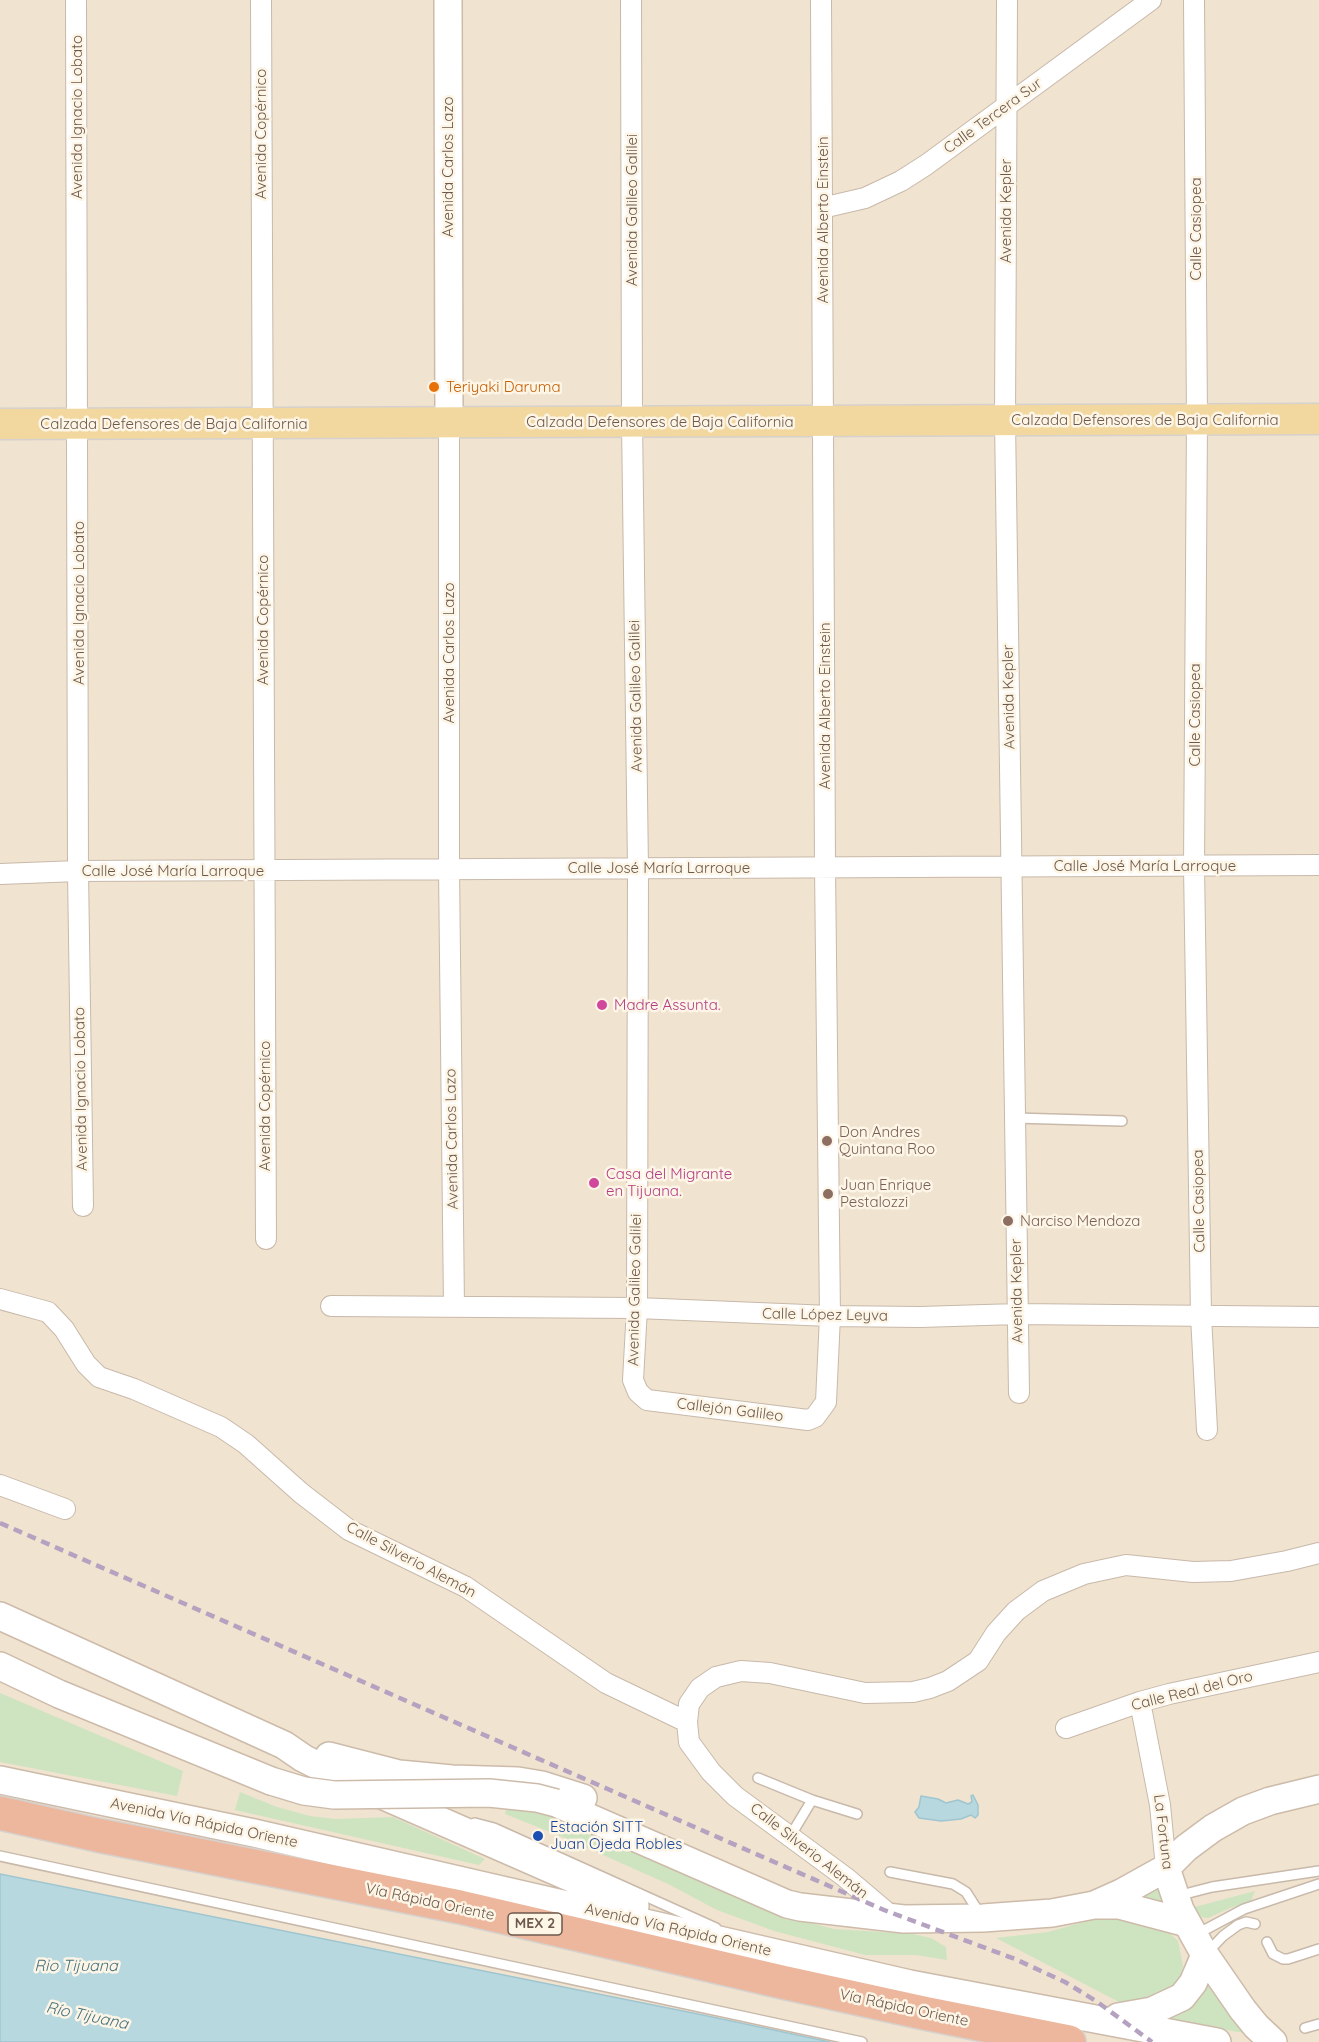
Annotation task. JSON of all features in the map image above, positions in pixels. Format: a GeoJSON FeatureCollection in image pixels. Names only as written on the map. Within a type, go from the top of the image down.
{"type":"FeatureCollection","features":[{"type":"Feature","properties":{"kind":"highway"},"geometry":{"type":"LineString","coordinates":[[0,1800],[97,1835]]}},
{"type":"Feature","properties":{"kind":"highway","name":"Vía Rápida Oriente"},"geometry":{"type":"LineString","coordinates":[[0,1813],[97,1835],[460,1907],[782,1982],[1069,2042]]}},
{"type":"Feature","properties":{"kind":"main road","name":"Avenida Carlos Lazo"},"geometry":{"type":"LineString","coordinates":[[448,0],[448,423]]}},
{"type":"Feature","properties":{"kind":"main road","name":"Calzada Defensores de Baja California"},"geometry":{"type":"LineString","coordinates":[[0,424],[1319,419]]}},
{"type":"Feature","properties":{"kind":"main road"},"geometry":{"type":"LineString","coordinates":[[0,1616],[284,1745],[336,1775],[596,1890],[714,1938]]}},
{"type":"Feature","properties":{"kind":"main road"},"geometry":{"type":"LineString","coordinates":[[0,1666],[59,1694],[271,1781],[304,1791],[334,1796],[489,1793],[537,1798],[582,1813],[787,1904],[800,1907],[904,1918],[983,1918],[1052,1913],[1094,1905],[1119,1905],[1195,1938],[1193,1983],[1182,1997],[1152,2012],[1099,2019]]}},
{"type":"Feature","properties":{"kind":"main road"},"geometry":{"type":"LineString","coordinates":[[284,1745],[399,1774],[452,1779],[518,1781],[565,1791],[807,1892],[829,1910]]}},
{"type":"Feature","properties":{"kind":"main road","name":"Avenida Vía Rápida Oriente"},"geometry":{"type":"LineString","coordinates":[[0,1780],[254,1833],[910,1984],[1217,2042]]}},
{"type":"Feature","properties":{"kind":"main road"},"geometry":{"type":"LineString","coordinates":[[1094,1905],[1122,1893],[1166,1868],[1186,1848],[1213,1828],[1243,1811],[1270,1801],[1319,1789]]}},
{"type":"Feature","properties":{"kind":"main road","name":"La Fortuna"},"geometry":{"type":"LineString","coordinates":[[1166,1868],[1174,1896],[1195,1938],[1243,2010],[1273,2042]]}},
{"type":"Feature","properties":{"kind":"street","name":"Avenida Ignacio Lobato"},"geometry":{"type":"LineString","coordinates":[[76,0],[79,424],[78,871],[83,1206]]}},
{"type":"Feature","properties":{"kind":"street","name":"Avenida Copérnico"},"geometry":{"type":"LineString","coordinates":[[261,0],[266,1239]]}},
{"type":"Feature","properties":{"kind":"street","name":"Avenida Galileo Galilei"},"geometry":{"type":"LineString","coordinates":[[631,0],[632,422],[638,868],[637,1308],[633,1380],[638,1392]]}},
{"type":"Feature","properties":{"kind":"street","name":"Avenida Alberto Einstein"},"geometry":{"type":"LineString","coordinates":[[821,0],[825,867],[830,1316],[826,1402],[821,1410]]}},
{"type":"Feature","properties":{"kind":"street","name":"Avenida Kepler"},"geometry":{"type":"LineString","coordinates":[[1007,0],[1005,420],[1019,1393]]}},
{"type":"Feature","properties":{"kind":"street","name":"Calle Tercera Sur"},"geometry":{"type":"LineString","coordinates":[[822,208],[865,198],[901,181],[1006,108],[1151,0]]}},
{"type":"Feature","properties":{"kind":"street","name":"Calle Casiopea"},"geometry":{"type":"LineString","coordinates":[[1194,0],[1197,420],[1194,866],[1201,1316],[1207,1430]]}},
{"type":"Feature","properties":{"kind":"street","name":"Avenida Carlos Lazo"},"geometry":{"type":"LineString","coordinates":[[448,423],[449,869],[454,1307]]}},
{"type":"Feature","properties":{"kind":"street","name":"Calle José María Larroque"},"geometry":{"type":"LineString","coordinates":[[0,874],[78,871],[1319,865]]}},
{"type":"Feature","properties":{"kind":"street","name":"Calle Silverio Alemán"},"geometry":{"type":"LineString","coordinates":[[0,1299],[48,1312],[64,1329],[86,1364],[99,1377],[134,1389],[221,1427],[246,1444],[349,1530],[466,1587],[606,1683],[687,1722],[689,1742],[711,1772],[735,1796],[791,1835],[845,1877],[884,1910],[886,1916]]}},
{"type":"Feature","properties":{"kind":"street","name":"Calle López Leyva"},"geometry":{"type":"LineString","coordinates":[[331,1306],[637,1308],[830,1316],[920,1317],[1017,1314],[1319,1317]]}},
{"type":"Feature","properties":{"kind":"street","name":"Callejón Galileo"},"geometry":{"type":"LineString","coordinates":[[638,1392],[647,1400],[808,1420],[815,1417],[821,1410]]}},
{"type":"Feature","properties":{"kind":"street"},"geometry":{"type":"LineString","coordinates":[[0,1485],[66,1509]]}},
{"type":"Feature","properties":{"kind":"street"},"geometry":{"type":"LineString","coordinates":[[687,1722],[689,1704],[700,1688],[716,1677],[741,1671],[770,1673],[865,1693],[913,1692],[930,1688],[948,1681],[978,1661],[996,1633],[1016,1611],[1043,1591],[1084,1574],[1126,1565],[1193,1572],[1231,1571],[1319,1553]]}},
{"type":"Feature","properties":{"kind":"street","name":"Calle Real del Oro"},"geometry":{"type":"LineString","coordinates":[[1066,1728],[1140,1702],[1319,1662]]}},
{"type":"Feature","properties":{"kind":"street","name":"La Fortuna"},"geometry":{"type":"LineString","coordinates":[[1140,1702],[1160,1805],[1166,1868]]}},
{"type":"Feature","properties":{"kind":"lane"},"geometry":{"type":"LineString","coordinates":[[1014,1118],[1122,1121]]}},
{"type":"Feature","properties":{"kind":"lane"},"geometry":{"type":"LineString","coordinates":[[758,1778],[812,1800],[857,1814]]}},
{"type":"Feature","properties":{"kind":"lane"},"geometry":{"type":"LineString","coordinates":[[791,1835],[812,1800]]}},
{"type":"Feature","properties":{"kind":"lane"},"geometry":{"type":"LineString","coordinates":[[460,1828],[475,1823],[487,1825],[770,1952]]}},
{"type":"Feature","properties":{"kind":"lane"},"geometry":{"type":"LineString","coordinates":[[0,1856],[862,2042]]}},
{"type":"Feature","properties":{"kind":"lane"},"geometry":{"type":"LineString","coordinates":[[1174,1896],[1212,1887],[1319,1870]]}},
{"type":"Feature","properties":{"kind":"lane"},"geometry":{"type":"LineString","coordinates":[[890,1872],[946,1882],[959,1887],[971,1898],[983,1918]]}},
{"type":"Feature","properties":{"kind":"lane"},"geometry":{"type":"LineString","coordinates":[[1195,1938],[1244,1909],[1319,1884]]}},
{"type":"Feature","properties":{"kind":"lane"},"geometry":{"type":"LineString","coordinates":[[1195,1938],[1223,1936],[1238,1925],[1246,1922],[1255,1924]]}},
{"type":"Feature","properties":{"kind":"lane"},"geometry":{"type":"LineString","coordinates":[[1267,1942],[1273,1954],[1283,1959],[1319,1949]]}},
{"type":"Feature","properties":{"kind":"lane"},"geometry":{"type":"LineString","coordinates":[[1305,2028],[1319,2024]]}},
{"type":"Feature","properties":{"kind":"shaded area"},"geometry":{"type":"Polygon","coordinates":[[[0,0],[1319,0],[1319,2042],[0,2042],[0,0]]]}},
{"type":"Feature","properties":{"kind":"green space"},"geometry":{"type":"Polygon","coordinates":[[[0,1693],[183,1771],[177,1796],[0,1762],[0,1693]]]}},
{"type":"Feature","properties":{"kind":"green space"},"geometry":{"type":"Polygon","coordinates":[[[240,1792],[277,1807],[310,1816],[335,1819],[393,1817],[485,1859],[479,1865],[235,1810],[240,1792]]]}},
{"type":"Feature","properties":{"kind":"green space"},"geometry":{"type":"Polygon","coordinates":[[[506,1808],[539,1812],[568,1822],[803,1921],[834,1929],[913,1934],[931,1938],[946,1947],[947,1960],[916,1955],[865,1955],[774,1931],[717,1910],[668,1884],[505,1814],[506,1808]]]}},
{"type":"Feature","properties":{"kind":"green space"},"geometry":{"type":"Polygon","coordinates":[[[1160,1887],[1165,1908],[1129,1901],[1160,1887]]]}},
{"type":"Feature","properties":{"kind":"green space"},"geometry":{"type":"Polygon","coordinates":[[[1255,1891],[1250,1903],[1230,1908],[1208,1918],[1201,1917],[1187,1909],[1255,1891]]]}},
{"type":"Feature","properties":{"kind":"green space"},"geometry":{"type":"Polygon","coordinates":[[[1105,1916],[1126,1917],[1166,1930],[1178,1941],[1183,1966],[1179,1980],[1168,1994],[1132,2006],[1119,2002],[996,1938],[1048,1932],[1105,1916]]]}},
{"type":"Feature","properties":{"kind":"green space"},"geometry":{"type":"Polygon","coordinates":[[[1209,1979],[1244,2033],[1168,2020],[1181,2012],[1209,1979]]]}},
{"type":"Feature","properties":{"kind":"water"},"geometry":{"type":"Polygon","coordinates":[[[973,1795],[978,1805],[978,1815],[975,1818],[971,1815],[961,1819],[941,1821],[919,1818],[915,1812],[919,1807],[921,1796],[946,1803],[958,1800],[968,1804],[972,1802],[971,1796],[973,1795]]]}},
{"type":"Feature","properties":{"kind":"water","name":"Rio Tijuana"},"geometry":{"type":"Polygon","coordinates":[[[0,1874],[703,2015],[830,2042],[0,2042],[0,1874]]]}},
{"type":"Feature","properties":{"kind":"railway"},"geometry":{"type":"LineString","coordinates":[[0,1523],[884,1910],[1015,1959],[1065,1982],[1096,2001],[1152,2042]]}},
{"type":"Feature","properties":{"kind":"place","name":"Teriyaki Daruma"},"geometry":{"type":"Point","coordinates":[434,387]}},
{"type":"Feature","properties":{"kind":"place","name":"Madre Assunta."},"geometry":{"type":"Point","coordinates":[602,1005]}},
{"type":"Feature","properties":{"kind":"place","name":"Don Andres Quintana Roo"},"geometry":{"type":"Point","coordinates":[827,1141]}},
{"type":"Feature","properties":{"kind":"place","name":"Casa del Migrante en Tijuana."},"geometry":{"type":"Point","coordinates":[594,1183]}},
{"type":"Feature","properties":{"kind":"place","name":"Juan Enrique Pestalozzi"},"geometry":{"type":"Point","coordinates":[828,1194]}},
{"type":"Feature","properties":{"kind":"place","name":"Narciso Mendoza"},"geometry":{"type":"Point","coordinates":[1008,1221]}},
{"type":"Feature","properties":{"kind":"place","name":"Estación SITT Juan Ojeda Robles"},"geometry":{"type":"Point","coordinates":[538,1836]}},
{"type":"Feature","properties":{"kind":"water label","name":"Río Tijuana"},"geometry":{"type":"Point","coordinates":[87,2016]}}]}
